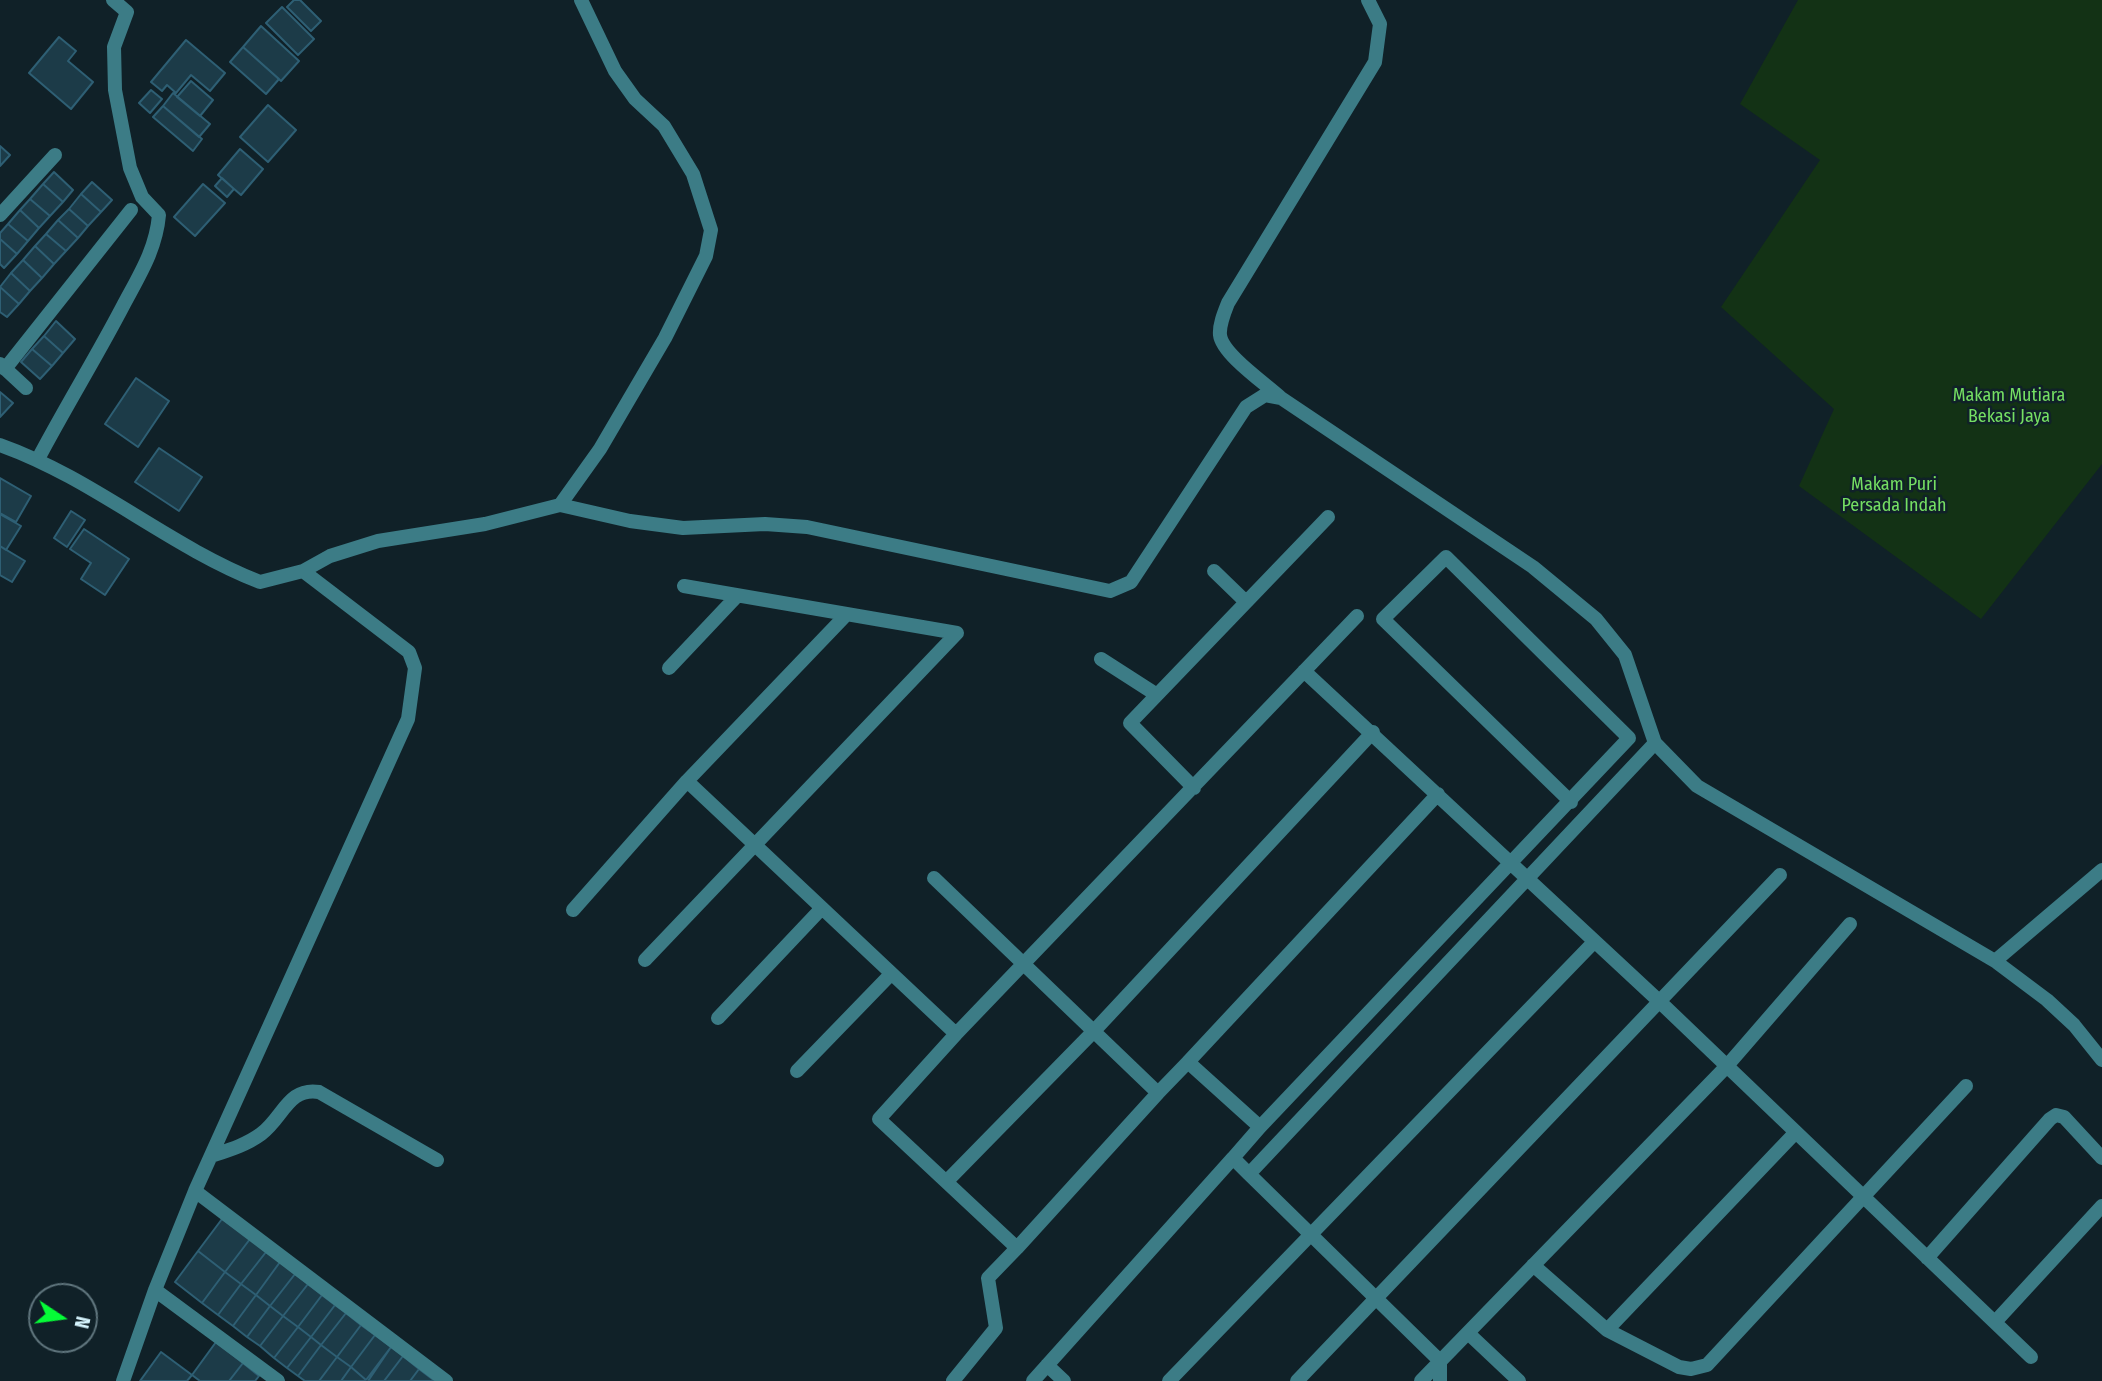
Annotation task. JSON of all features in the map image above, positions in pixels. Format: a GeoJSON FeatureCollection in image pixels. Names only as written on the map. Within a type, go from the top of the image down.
{"type":"FeatureCollection","features":[{"type":"Feature","properties":{"kind":"street"},"geometry":{"type":"LineString","coordinates":[[38,459],[101,349],[149,257],[157,236],[159,215],[142,197],[130,168],[115,90],[114,47],[130,6],[113,0]]}},
{"type":"Feature","properties":{"kind":"street"},"geometry":{"type":"LineString","coordinates":[[560,505],[600,449],[671,327],[706,256],[711,229],[693,174],[664,126],[635,99],[615,71],[581,0]]}},
{"type":"Feature","properties":{"kind":"street"},"geometry":{"type":"LineString","coordinates":[[1368,0],[1380,24],[1375,62],[1228,303],[1219,333],[1223,347],[1281,398],[1533,567],[1596,619],[1625,655],[1656,743],[1675,766],[1718,799],[1796,841],[1995,961],[2047,1000],[2074,1025],[2102,1060]]}},
{"type":"Feature","properties":{"kind":"street"},"geometry":{"type":"LineString","coordinates":[[0,215],[55,155]]}},
{"type":"Feature","properties":{"kind":"street"},"geometry":{"type":"LineString","coordinates":[[26,388],[3,367],[131,209]]}},
{"type":"Feature","properties":{"kind":"street"},"geometry":{"type":"LineString","coordinates":[[0,445],[38,459],[250,579],[260,582],[303,571],[330,556],[378,541],[485,524],[560,505],[630,521],[683,528],[765,524],[807,527],[1110,591],[1131,582],[1246,407],[1265,395],[1281,398]]}},
{"type":"Feature","properties":{"kind":"street"},"geometry":{"type":"LineString","coordinates":[[1194,788],[1130,723],[1328,517]]}},
{"type":"Feature","properties":{"kind":"street"},"geometry":{"type":"LineString","coordinates":[[1033,1381],[1260,1127],[1571,802],[1629,738],[1446,557],[1383,619],[1571,802]]}},
{"type":"Feature","properties":{"kind":"street"},"geometry":{"type":"LineString","coordinates":[[123,1381],[155,1290],[195,1191],[324,900],[374,800],[408,719],[414,692],[415,667],[409,652],[303,571]]}},
{"type":"Feature","properties":{"kind":"street"},"geometry":{"type":"LineString","coordinates":[[1214,572],[1246,602]]}},
{"type":"Feature","properties":{"kind":"street"},"geometry":{"type":"LineString","coordinates":[[645,960],[957,633],[684,586]]}},
{"type":"Feature","properties":{"kind":"street"},"geometry":{"type":"LineString","coordinates":[[668,668],[737,596]]}},
{"type":"Feature","properties":{"kind":"street"},"geometry":{"type":"LineString","coordinates":[[573,910],[687,781],[847,614]]}},
{"type":"Feature","properties":{"kind":"street"},"geometry":{"type":"LineString","coordinates":[[1017,1248],[880,1119],[956,1034],[1357,616]]}},
{"type":"Feature","properties":{"kind":"street"},"geometry":{"type":"LineString","coordinates":[[1101,659],[1157,695]]}},
{"type":"Feature","properties":{"kind":"street"},"geometry":{"type":"LineString","coordinates":[[1304,671],[1373,732],[1593,943],[1660,1002],[2031,1357]]}},
{"type":"Feature","properties":{"kind":"street"},"geometry":{"type":"LineString","coordinates":[[947,1181],[1094,1031],[1373,732]]}},
{"type":"Feature","properties":{"kind":"street"},"geometry":{"type":"LineString","coordinates":[[1249,1174],[1656,743]]}},
{"type":"Feature","properties":{"kind":"street"},"geometry":{"type":"LineString","coordinates":[[687,781],[956,1034]]}},
{"type":"Feature","properties":{"kind":"street"},"geometry":{"type":"LineString","coordinates":[[953,1381],[996,1328],[988,1278],[1438,794]]}},
{"type":"Feature","properties":{"kind":"street"},"geometry":{"type":"LineString","coordinates":[[1995,961],[2102,870]]}},
{"type":"Feature","properties":{"kind":"street"},"geometry":{"type":"LineString","coordinates":[[1297,1381],[1780,875]]}},
{"type":"Feature","properties":{"kind":"street"},"geometry":{"type":"LineString","coordinates":[[934,878],[1158,1093]]}},
{"type":"Feature","properties":{"kind":"street"},"geometry":{"type":"LineString","coordinates":[[718,1018],[822,908]]}},
{"type":"Feature","properties":{"kind":"street"},"geometry":{"type":"LineString","coordinates":[[1421,1381],[1726,1067],[1850,924]]}},
{"type":"Feature","properties":{"kind":"street"},"geometry":{"type":"LineString","coordinates":[[1169,1381],[1593,943]]}},
{"type":"Feature","properties":{"kind":"street"},"geometry":{"type":"LineString","coordinates":[[797,1070],[891,974]]}},
{"type":"Feature","properties":{"kind":"street"},"geometry":{"type":"LineString","coordinates":[[1188,1062],[1260,1127]]}},
{"type":"Feature","properties":{"kind":"street"},"geometry":{"type":"LineString","coordinates":[[1533,1265],[1607,1330],[1679,1367],[1691,1369],[1707,1365],[1966,1086]]}},
{"type":"Feature","properties":{"kind":"street"},"geometry":{"type":"LineString","coordinates":[[211,1156],[238,1147],[263,1133],[294,1096],[307,1090],[319,1092],[437,1160]]}},
{"type":"Feature","properties":{"kind":"street"},"geometry":{"type":"LineString","coordinates":[[1927,1258],[2056,1115],[2064,1116],[2102,1158]]}},
{"type":"Feature","properties":{"kind":"street"},"geometry":{"type":"LineString","coordinates":[[1607,1330],[1796,1132]]}},
{"type":"Feature","properties":{"kind":"street"},"geometry":{"type":"LineString","coordinates":[[1233,1158],[1440,1361],[1440,1381]]}},
{"type":"Feature","properties":{"kind":"street"},"geometry":{"type":"LineString","coordinates":[[195,1191],[446,1381]]}},
{"type":"Feature","properties":{"kind":"street"},"geometry":{"type":"LineString","coordinates":[[1996,1321],[2102,1206]]}},
{"type":"Feature","properties":{"kind":"street"},"geometry":{"type":"LineString","coordinates":[[155,1290],[278,1381]]}},
{"type":"Feature","properties":{"kind":"street"},"geometry":{"type":"LineString","coordinates":[[1468,1333],[1519,1381]]}},
{"type":"Feature","properties":{"kind":"street"},"geometry":{"type":"LineString","coordinates":[[1047,1365],[1064,1381]]}},
{"type":"Feature","properties":{"kind":"green space"},"geometry":{"type":"Polygon","coordinates":[[[1798,0],[2102,0],[2102,464],[1981,619],[1799,486],[1834,409],[1721,307],[1820,160],[1740,104],[1798,0]]]}},
{"type":"Feature","properties":{"kind":"building"},"geometry":{"type":"Polygon","coordinates":[[[294,0],[300,0],[321,21],[311,31],[287,7],[294,0]]]}},
{"type":"Feature","properties":{"kind":"building"},"geometry":{"type":"Polygon","coordinates":[[[282,7],[314,39],[298,55],[266,23],[282,7]]]}},
{"type":"Feature","properties":{"kind":"building"},"geometry":{"type":"Polygon","coordinates":[[[261,26],[299,61],[281,81],[243,47],[261,26]]]}},
{"type":"Feature","properties":{"kind":"building"},"geometry":{"type":"Polygon","coordinates":[[[59,37],[76,51],[68,61],[93,82],[71,109],[29,73],[59,37]]]}},
{"type":"Feature","properties":{"kind":"building"},"geometry":{"type":"Polygon","coordinates":[[[186,40],[225,73],[210,91],[191,75],[176,93],[167,85],[162,91],[151,82],[186,40]]]}},
{"type":"Feature","properties":{"kind":"building"},"geometry":{"type":"Polygon","coordinates":[[[243,47],[279,79],[266,94],[230,62],[243,47]]]}},
{"type":"Feature","properties":{"kind":"building"},"geometry":{"type":"Polygon","coordinates":[[[191,81],[213,100],[200,116],[177,97],[191,81]]]}},
{"type":"Feature","properties":{"kind":"building"},"geometry":{"type":"Polygon","coordinates":[[[151,90],[162,99],[150,113],[139,103],[151,90]]]}},
{"type":"Feature","properties":{"kind":"building"},"geometry":{"type":"Polygon","coordinates":[[[173,93],[210,124],[199,137],[163,106],[173,93]]]}},
{"type":"Feature","properties":{"kind":"building"},"geometry":{"type":"Polygon","coordinates":[[[268,105],[296,130],[268,162],[240,137],[268,105]]]}},
{"type":"Feature","properties":{"kind":"building"},"geometry":{"type":"Polygon","coordinates":[[[163,106],[202,139],[193,151],[153,117],[163,106]]]}},
{"type":"Feature","properties":{"kind":"building"},"geometry":{"type":"Polygon","coordinates":[[[0,146],[10,155],[0,166],[0,146]]]}},
{"type":"Feature","properties":{"kind":"building"},"geometry":{"type":"Polygon","coordinates":[[[240,149],[263,169],[241,195],[218,175],[240,149]]]}},
{"type":"Feature","properties":{"kind":"building"},"geometry":{"type":"Polygon","coordinates":[[[54,172],[73,190],[63,202],[43,184],[54,172]]]}},
{"type":"Feature","properties":{"kind":"building"},"geometry":{"type":"Polygon","coordinates":[[[222,178],[234,189],[227,197],[215,186],[222,178]]]}},
{"type":"Feature","properties":{"kind":"building"},"geometry":{"type":"Polygon","coordinates":[[[92,182],[112,200],[101,212],[81,194],[92,182]]]}},
{"type":"Feature","properties":{"kind":"building"},"geometry":{"type":"Polygon","coordinates":[[[43,184],[63,202],[50,216],[30,199],[43,184]]]}},
{"type":"Feature","properties":{"kind":"building"},"geometry":{"type":"Polygon","coordinates":[[[203,184],[225,203],[195,236],[174,217],[203,184]]]}},
{"type":"Feature","properties":{"kind":"building"},"geometry":{"type":"Polygon","coordinates":[[[81,194],[101,212],[88,226],[69,209],[81,194]]]}},
{"type":"Feature","properties":{"kind":"building"},"geometry":{"type":"Polygon","coordinates":[[[30,199],[50,216],[39,228],[20,210],[30,199]]]}},
{"type":"Feature","properties":{"kind":"building"},"geometry":{"type":"Polygon","coordinates":[[[69,209],[88,226],[78,238],[58,220],[69,209]]]}},
{"type":"Feature","properties":{"kind":"building"},"geometry":{"type":"Polygon","coordinates":[[[20,210],[39,228],[28,241],[8,224],[20,210]]]}},
{"type":"Feature","properties":{"kind":"building"},"geometry":{"type":"Polygon","coordinates":[[[58,220],[78,238],[66,251],[46,234],[58,220]]]}},
{"type":"Feature","properties":{"kind":"building"},"geometry":{"type":"Polygon","coordinates":[[[8,224],[28,241],[17,254],[0,239],[0,233],[8,224]]]}},
{"type":"Feature","properties":{"kind":"building"},"geometry":{"type":"Polygon","coordinates":[[[46,234],[66,251],[54,264],[35,246],[46,234]]]}},
{"type":"Feature","properties":{"kind":"building"},"geometry":{"type":"Polygon","coordinates":[[[0,239],[17,254],[4,268],[0,264],[0,239]]]}},
{"type":"Feature","properties":{"kind":"building"},"geometry":{"type":"Polygon","coordinates":[[[35,246],[54,264],[42,278],[23,260],[35,246]]]}},
{"type":"Feature","properties":{"kind":"building"},"geometry":{"type":"Polygon","coordinates":[[[23,260],[42,278],[30,291],[11,273],[23,260]]]}},
{"type":"Feature","properties":{"kind":"building"},"geometry":{"type":"Polygon","coordinates":[[[11,273],[30,291],[19,304],[0,287],[11,273]]]}},
{"type":"Feature","properties":{"kind":"building"},"geometry":{"type":"Polygon","coordinates":[[[0,287],[19,304],[7,317],[0,312],[0,287]]]}},
{"type":"Feature","properties":{"kind":"building"},"geometry":{"type":"Polygon","coordinates":[[[56,321],[75,339],[63,353],[44,336],[56,321]]]}},
{"type":"Feature","properties":{"kind":"building"},"geometry":{"type":"Polygon","coordinates":[[[44,336],[63,353],[52,366],[32,349],[44,336]]]}},
{"type":"Feature","properties":{"kind":"building"},"geometry":{"type":"Polygon","coordinates":[[[32,349],[52,366],[40,379],[21,362],[32,349]]]}},
{"type":"Feature","properties":{"kind":"building"},"geometry":{"type":"Polygon","coordinates":[[[136,378],[169,401],[138,447],[105,424],[136,378]]]}},
{"type":"Feature","properties":{"kind":"building"},"geometry":{"type":"Polygon","coordinates":[[[0,392],[13,403],[0,417],[0,392]]]}},
{"type":"Feature","properties":{"kind":"building"},"geometry":{"type":"Polygon","coordinates":[[[159,448],[202,477],[179,511],[135,482],[159,448]]]}},
{"type":"Feature","properties":{"kind":"building"},"geometry":{"type":"Polygon","coordinates":[[[0,478],[31,496],[16,522],[0,513],[0,478]]]}},
{"type":"Feature","properties":{"kind":"building"},"geometry":{"type":"Polygon","coordinates":[[[71,511],[85,520],[67,547],[54,538],[71,511]]]}},
{"type":"Feature","properties":{"kind":"building"},"geometry":{"type":"Polygon","coordinates":[[[0,514],[21,526],[6,550],[0,546],[0,514]]]}},
{"type":"Feature","properties":{"kind":"building"},"geometry":{"type":"Polygon","coordinates":[[[84,529],[129,559],[105,595],[81,579],[91,563],[70,549],[84,529]]]}},
{"type":"Feature","properties":{"kind":"building"},"geometry":{"type":"Polygon","coordinates":[[[0,546],[25,561],[12,582],[0,575],[0,546]]]}},
{"type":"Feature","properties":{"kind":"building"},"geometry":{"type":"Polygon","coordinates":[[[222,1219],[250,1239],[225,1272],[198,1251],[222,1219]]]}},
{"type":"Feature","properties":{"kind":"building"},"geometry":{"type":"Polygon","coordinates":[[[250,1239],[266,1252],[241,1284],[225,1272],[250,1239]]]}},
{"type":"Feature","properties":{"kind":"building"},"geometry":{"type":"Polygon","coordinates":[[[198,1251],[225,1272],[202,1303],[175,1282],[198,1251]]]}},
{"type":"Feature","properties":{"kind":"building"},"geometry":{"type":"Polygon","coordinates":[[[266,1252],[280,1262],[256,1295],[241,1284],[266,1252]]]}},
{"type":"Feature","properties":{"kind":"building"},"geometry":{"type":"Polygon","coordinates":[[[280,1262],[295,1274],[270,1306],[256,1295],[280,1262]]]}},
{"type":"Feature","properties":{"kind":"building"},"geometry":{"type":"Polygon","coordinates":[[[225,1272],[241,1284],[218,1315],[202,1303],[225,1272]]]}},
{"type":"Feature","properties":{"kind":"building"},"geometry":{"type":"Polygon","coordinates":[[[295,1274],[308,1284],[283,1316],[270,1306],[295,1274]]]}},
{"type":"Feature","properties":{"kind":"building"},"geometry":{"type":"Polygon","coordinates":[[[241,1284],[256,1295],[233,1326],[218,1315],[241,1284]]]}},
{"type":"Feature","properties":{"kind":"building"},"geometry":{"type":"Polygon","coordinates":[[[308,1284],[322,1295],[298,1327],[283,1316],[308,1284]]]}},
{"type":"Feature","properties":{"kind":"building"},"geometry":{"type":"Polygon","coordinates":[[[256,1295],[270,1306],[247,1337],[233,1326],[256,1295]]]}},
{"type":"Feature","properties":{"kind":"building"},"geometry":{"type":"Polygon","coordinates":[[[322,1295],[335,1305],[311,1337],[298,1327],[322,1295]]]}},
{"type":"Feature","properties":{"kind":"building"},"geometry":{"type":"Polygon","coordinates":[[[335,1305],[346,1313],[321,1345],[311,1337],[335,1305]]]}},
{"type":"Feature","properties":{"kind":"building"},"geometry":{"type":"Polygon","coordinates":[[[270,1306],[283,1316],[260,1346],[247,1337],[270,1306]]]}},
{"type":"Feature","properties":{"kind":"building"},"geometry":{"type":"Polygon","coordinates":[[[346,1313],[361,1325],[337,1357],[321,1345],[346,1313]]]}},
{"type":"Feature","properties":{"kind":"building"},"geometry":{"type":"Polygon","coordinates":[[[283,1316],[298,1327],[274,1358],[260,1346],[283,1316]]]}},
{"type":"Feature","properties":{"kind":"building"},"geometry":{"type":"Polygon","coordinates":[[[361,1325],[375,1335],[351,1367],[337,1357],[361,1325]]]}},
{"type":"Feature","properties":{"kind":"building"},"geometry":{"type":"Polygon","coordinates":[[[298,1327],[311,1337],[287,1368],[274,1358],[298,1327]]]}},
{"type":"Feature","properties":{"kind":"building"},"geometry":{"type":"Polygon","coordinates":[[[375,1335],[391,1347],[366,1380],[351,1367],[375,1335]]]}},
{"type":"Feature","properties":{"kind":"building"},"geometry":{"type":"Polygon","coordinates":[[[311,1337],[321,1345],[298,1376],[287,1368],[311,1337]]]}},
{"type":"Feature","properties":{"kind":"building"},"geometry":{"type":"Polygon","coordinates":[[[216,1342],[243,1363],[229,1381],[200,1381],[192,1375],[216,1342]]]}},
{"type":"Feature","properties":{"kind":"building"},"geometry":{"type":"Polygon","coordinates":[[[321,1345],[337,1357],[319,1381],[305,1381],[298,1376],[321,1345]]]}},
{"type":"Feature","properties":{"kind":"building"},"geometry":{"type":"Polygon","coordinates":[[[391,1347],[403,1356],[384,1381],[368,1381],[391,1347]]]}},
{"type":"Feature","properties":{"kind":"building"},"geometry":{"type":"Polygon","coordinates":[[[161,1352],[192,1375],[187,1381],[140,1381],[161,1352]]]}},
{"type":"Feature","properties":{"kind":"building"},"geometry":{"type":"Polygon","coordinates":[[[403,1356],[419,1369],[410,1381],[384,1381],[403,1356]]]}},
{"type":"Feature","properties":{"kind":"building"},"geometry":{"type":"Polygon","coordinates":[[[337,1357],[351,1367],[341,1381],[319,1381],[337,1357]]]}},
{"type":"Feature","properties":{"kind":"building"},"geometry":{"type":"Polygon","coordinates":[[[243,1363],[259,1376],[255,1381],[229,1381],[243,1363]]]}},
{"type":"Feature","properties":{"kind":"building"},"geometry":{"type":"Polygon","coordinates":[[[351,1367],[366,1380],[341,1381],[351,1367]]]}},
{"type":"Feature","properties":{"kind":"building"},"geometry":{"type":"Polygon","coordinates":[[[419,1369],[435,1381],[410,1381],[419,1369]]]}},
{"type":"Feature","properties":{"kind":"park label","name":"Makam Mutiara Bekasi Jaya"},"geometry":{"type":"Point","coordinates":[2009,406]}},
{"type":"Feature","properties":{"kind":"park label","name":"Makam Puri Persada Indah"},"geometry":{"type":"Point","coordinates":[1894,495]}}]}
